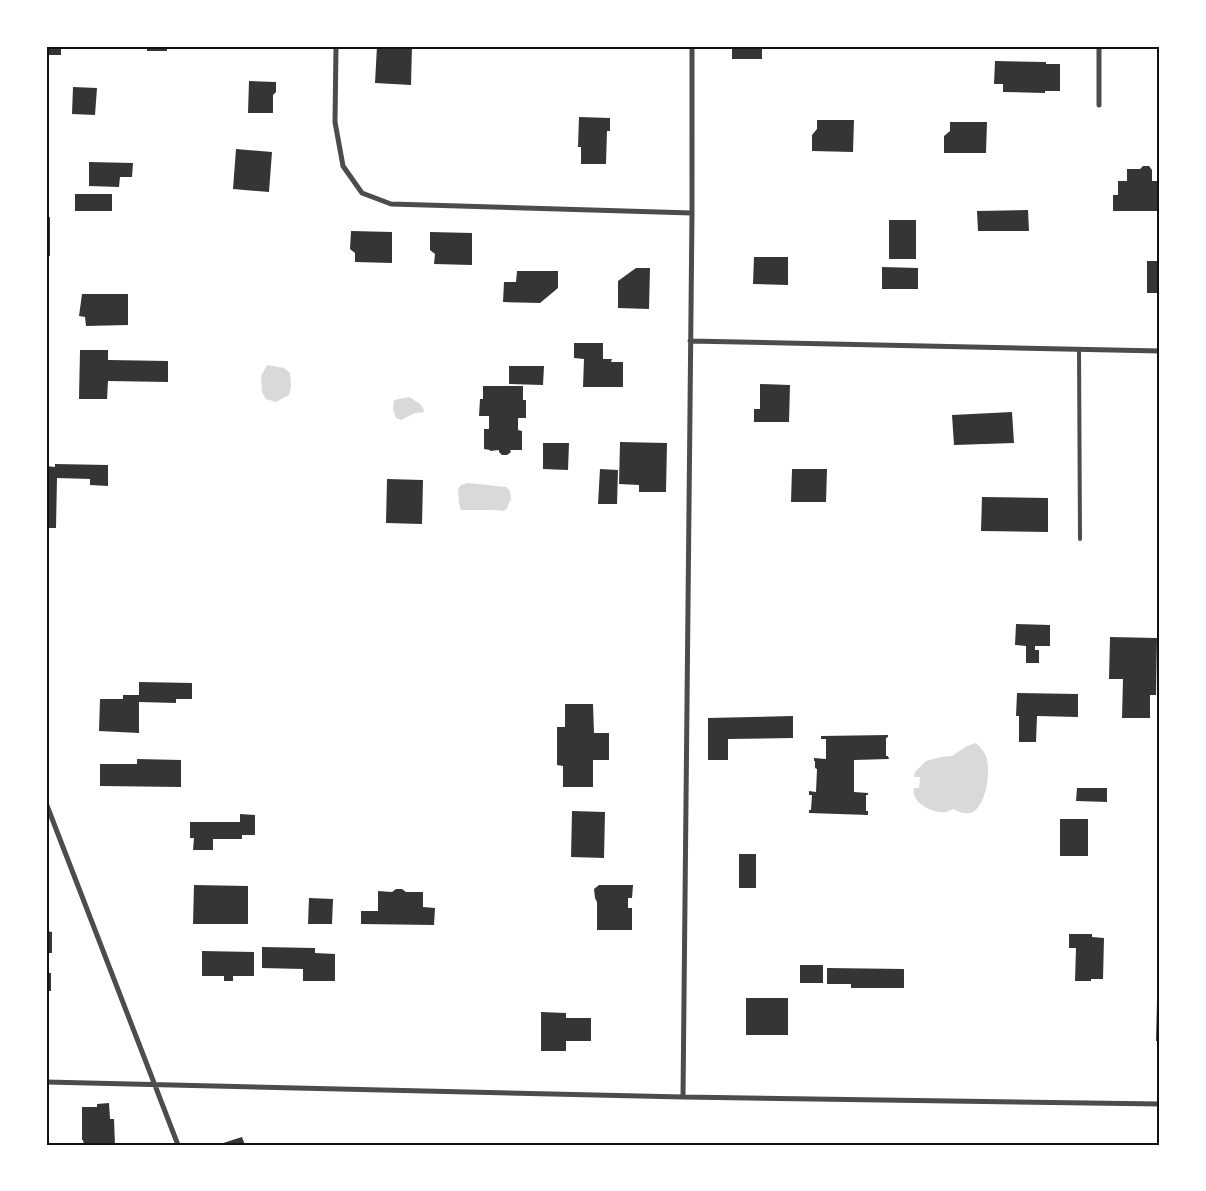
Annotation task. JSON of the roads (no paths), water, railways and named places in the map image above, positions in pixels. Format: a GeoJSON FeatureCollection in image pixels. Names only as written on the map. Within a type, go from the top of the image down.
{"type":"FeatureCollection","features":[{"type":"Feature","properties":{"kind":"street"},"geometry":{"type":"LineString","coordinates":[[336,46],[335,122],[343,166],[362,192],[391,204],[692,213]]}},
{"type":"Feature","properties":{"kind":"street"},"geometry":{"type":"LineString","coordinates":[[684,1097],[692,46]]}},
{"type":"Feature","properties":{"kind":"street"},"geometry":{"type":"LineString","coordinates":[[1098,46],[1099,105]]}},
{"type":"Feature","properties":{"kind":"street"},"geometry":{"type":"LineString","coordinates":[[690,341],[1160,351]]}},
{"type":"Feature","properties":{"kind":"street"},"geometry":{"type":"LineString","coordinates":[[46,803],[178,1145]]}},
{"type":"Feature","properties":{"kind":"street"},"geometry":{"type":"LineString","coordinates":[[46,1082],[684,1097],[1160,1104]]}},
{"type":"Feature","properties":{"kind":"lane"},"geometry":{"type":"LineString","coordinates":[[1079,349],[1080,538]]}}]}
